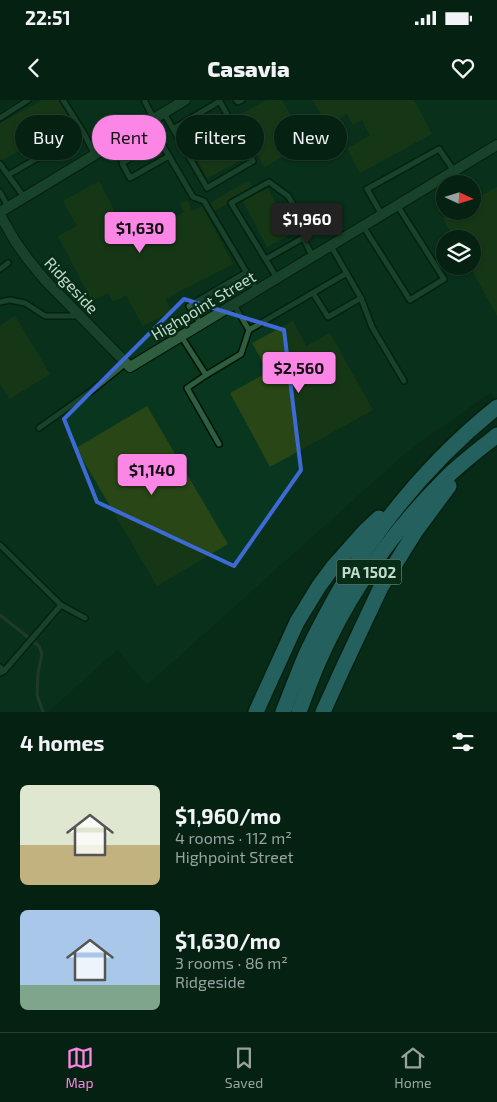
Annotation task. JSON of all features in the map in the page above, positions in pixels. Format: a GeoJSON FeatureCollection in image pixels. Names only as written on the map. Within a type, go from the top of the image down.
{"type":"FeatureCollection","features":[{"type":"Feature","properties":{"kind":"highway","name":"PA 1502"},"geometry":{"type":"LineString","coordinates":[[283,712],[305,658],[327,612],[371,540],[413,486],[440,458],[497,407]]}},
{"type":"Feature","properties":{"kind":"highway","name":"PA 1502"},"geometry":{"type":"LineString","coordinates":[[299,712],[318,662],[340,619],[383,551],[447,477],[497,435]]}},
{"type":"Feature","properties":{"kind":"highway"},"geometry":{"type":"LineString","coordinates":[[323,712],[381,587],[415,532],[473,455]]}},
{"type":"Feature","properties":{"kind":"highway"},"geometry":{"type":"LineString","coordinates":[[256,712],[297,622],[319,586],[365,531],[413,486]]}},
{"type":"Feature","properties":{"kind":"street"},"geometry":{"type":"LineString","coordinates":[[161,115],[185,100]]}},
{"type":"Feature","properties":{"kind":"street","name":"Highpoint Street"},"geometry":{"type":"LineString","coordinates":[[128,365],[181,336],[497,145]]}},
{"type":"Feature","properties":{"kind":"street"},"geometry":{"type":"LineString","coordinates":[[4,209],[92,157]]}},
{"type":"Feature","properties":{"kind":"street","name":"Ridgeside"},"geometry":{"type":"LineString","coordinates":[[0,216],[15,241],[45,280],[128,365]]}},
{"type":"Feature","properties":{"kind":"lane"},"geometry":{"type":"LineString","coordinates":[[0,118],[28,100]]}},
{"type":"Feature","properties":{"kind":"lane"},"geometry":{"type":"LineString","coordinates":[[63,100],[92,149]]}},
{"type":"Feature","properties":{"kind":"lane"},"geometry":{"type":"LineString","coordinates":[[145,100],[150,115]]}},
{"type":"Feature","properties":{"kind":"lane"},"geometry":{"type":"LineString","coordinates":[[236,100],[238,102],[242,100]]}},
{"type":"Feature","properties":{"kind":"lane"},"geometry":{"type":"LineString","coordinates":[[164,113],[173,129],[207,188],[253,161],[220,101],[173,129]]}},
{"type":"Feature","properties":{"kind":"lane"},"geometry":{"type":"LineString","coordinates":[[8,175],[83,132]]}},
{"type":"Feature","properties":{"kind":"lane"},"geometry":{"type":"LineString","coordinates":[[382,215],[367,190],[439,149],[454,171]]}},
{"type":"Feature","properties":{"kind":"lane"},"geometry":{"type":"LineString","coordinates":[[166,151],[193,197],[204,201],[257,290]]}},
{"type":"Feature","properties":{"kind":"lane"},"geometry":{"type":"LineString","coordinates":[[127,160],[122,163],[130,178],[162,160]]}},
{"type":"Feature","properties":{"kind":"lane"},"geometry":{"type":"LineString","coordinates":[[0,164],[24,197]]}},
{"type":"Feature","properties":{"kind":"lane"},"geometry":{"type":"LineString","coordinates":[[277,278],[232,203],[269,182],[288,196],[306,224],[303,238],[313,257]]}},
{"type":"Feature","properties":{"kind":"lane"},"geometry":{"type":"LineString","coordinates":[[0,192],[4,209]]}},
{"type":"Feature","properties":{"kind":"lane"},"geometry":{"type":"LineString","coordinates":[[363,226],[410,300],[444,279],[398,205]]}},
{"type":"Feature","properties":{"kind":"lane"},"geometry":{"type":"LineString","coordinates":[[266,260],[303,238]]}},
{"type":"Feature","properties":{"kind":"lane"},"geometry":{"type":"LineString","coordinates":[[331,246],[361,298],[372,327],[404,381]]}},
{"type":"Feature","properties":{"kind":"lane"},"geometry":{"type":"LineString","coordinates":[[0,269],[8,264]]}},
{"type":"Feature","properties":{"kind":"lane"},"geometry":{"type":"LineString","coordinates":[[200,324],[189,306],[246,272]]}},
{"type":"Feature","properties":{"kind":"lane"},"geometry":{"type":"LineString","coordinates":[[219,444],[186,388],[241,354],[249,330],[347,273]]}},
{"type":"Feature","properties":{"kind":"lane"},"geometry":{"type":"LineString","coordinates":[[313,293],[328,317],[361,298]]}},
{"type":"Feature","properties":{"kind":"lane"},"geometry":{"type":"LineString","coordinates":[[0,302],[10,300],[24,303],[45,316],[80,316]]}},
{"type":"Feature","properties":{"kind":"lane"},"geometry":{"type":"LineString","coordinates":[[233,304],[249,330]]}},
{"type":"Feature","properties":{"kind":"lane"},"geometry":{"type":"LineString","coordinates":[[181,336],[206,376]]}},
{"type":"Feature","properties":{"kind":"lane"},"geometry":{"type":"LineString","coordinates":[[39,428],[128,365]]}},
{"type":"Feature","properties":{"kind":"lane"},"geometry":{"type":"LineString","coordinates":[[0,545],[61,605],[85,618]]}},
{"type":"Feature","properties":{"kind":"lane"},"geometry":{"type":"LineString","coordinates":[[1,670],[16,658],[61,605]]}},
{"type":"Feature","properties":{"kind":"highlighted area"},"geometry":{"type":"Polygon","coordinates":[[[184,299],[284,330],[301,470],[234,566],[97,502],[64,419],[184,299]]]}},
{"type":"Feature","properties":{"kind":"shaded area"},"geometry":{"type":"Polygon","coordinates":[[[18,100],[497,100],[497,399],[490,393],[409,450],[147,685],[117,650],[48,712],[0,712],[0,111],[18,100]]]}},
{"type":"Feature","properties":{"kind":"building"},"geometry":{"type":"Polygon","coordinates":[[[42,100],[59,100],[67,115],[15,115],[15,153],[2,160],[0,160],[0,123],[42,100]]]}},
{"type":"Feature","properties":{"kind":"building"},"geometry":{"type":"Polygon","coordinates":[[[266,100],[282,100],[290,115],[274,115],[274,160],[277,160],[264,167],[260,160],[264,160],[264,115],[239,115],[266,100]]]}},
{"type":"Feature","properties":{"kind":"building"},"geometry":{"type":"Polygon","coordinates":[[[313,100],[414,100],[432,134],[360,173],[347,148],[370,136],[362,120],[353,125],[347,114],[322,115],[313,100]]]}},
{"type":"Feature","properties":{"kind":"building"},"geometry":{"type":"Polygon","coordinates":[[[197,160],[242,160],[207,178],[197,160]]]}},
{"type":"Feature","properties":{"kind":"building"},"geometry":{"type":"Polygon","coordinates":[[[249,180],[252,186],[229,199],[227,204],[215,211],[210,203],[249,180]]]}},
{"type":"Feature","properties":{"kind":"building"},"geometry":{"type":"Polygon","coordinates":[[[99,181],[116,214],[119,212],[133,238],[184,212],[180,204],[187,200],[192,211],[202,206],[233,264],[165,299],[172,311],[143,326],[126,295],[113,302],[108,293],[92,301],[58,236],[77,226],[63,201],[99,181]]]}},
{"type":"Feature","properties":{"kind":"building"},"geometry":{"type":"Polygon","coordinates":[[[497,187],[497,316],[475,275],[481,275],[481,230],[449,230],[444,220],[481,220],[481,196],[497,187]]]}},
{"type":"Feature","properties":{"kind":"building"},"geometry":{"type":"Polygon","coordinates":[[[268,188],[292,234],[267,247],[243,201],[268,188]]]}},
{"type":"Feature","properties":{"kind":"building"},"geometry":{"type":"Polygon","coordinates":[[[15,316],[50,374],[10,399],[0,384],[0,326],[15,316]]]}},
{"type":"Feature","properties":{"kind":"building"},"geometry":{"type":"Polygon","coordinates":[[[293,321],[306,346],[330,333],[373,410],[270,467],[230,393],[268,372],[252,343],[293,321]]]}},
{"type":"Feature","properties":{"kind":"building"},"geometry":{"type":"Polygon","coordinates":[[[147,406],[228,544],[157,586],[76,448],[147,406]]]}},
{"type":"Feature","properties":{"kind":"waterway"},"geometry":{"type":"LineString","coordinates":[[0,615],[39,646],[42,654],[38,673],[37,695],[43,712]]}}]}
